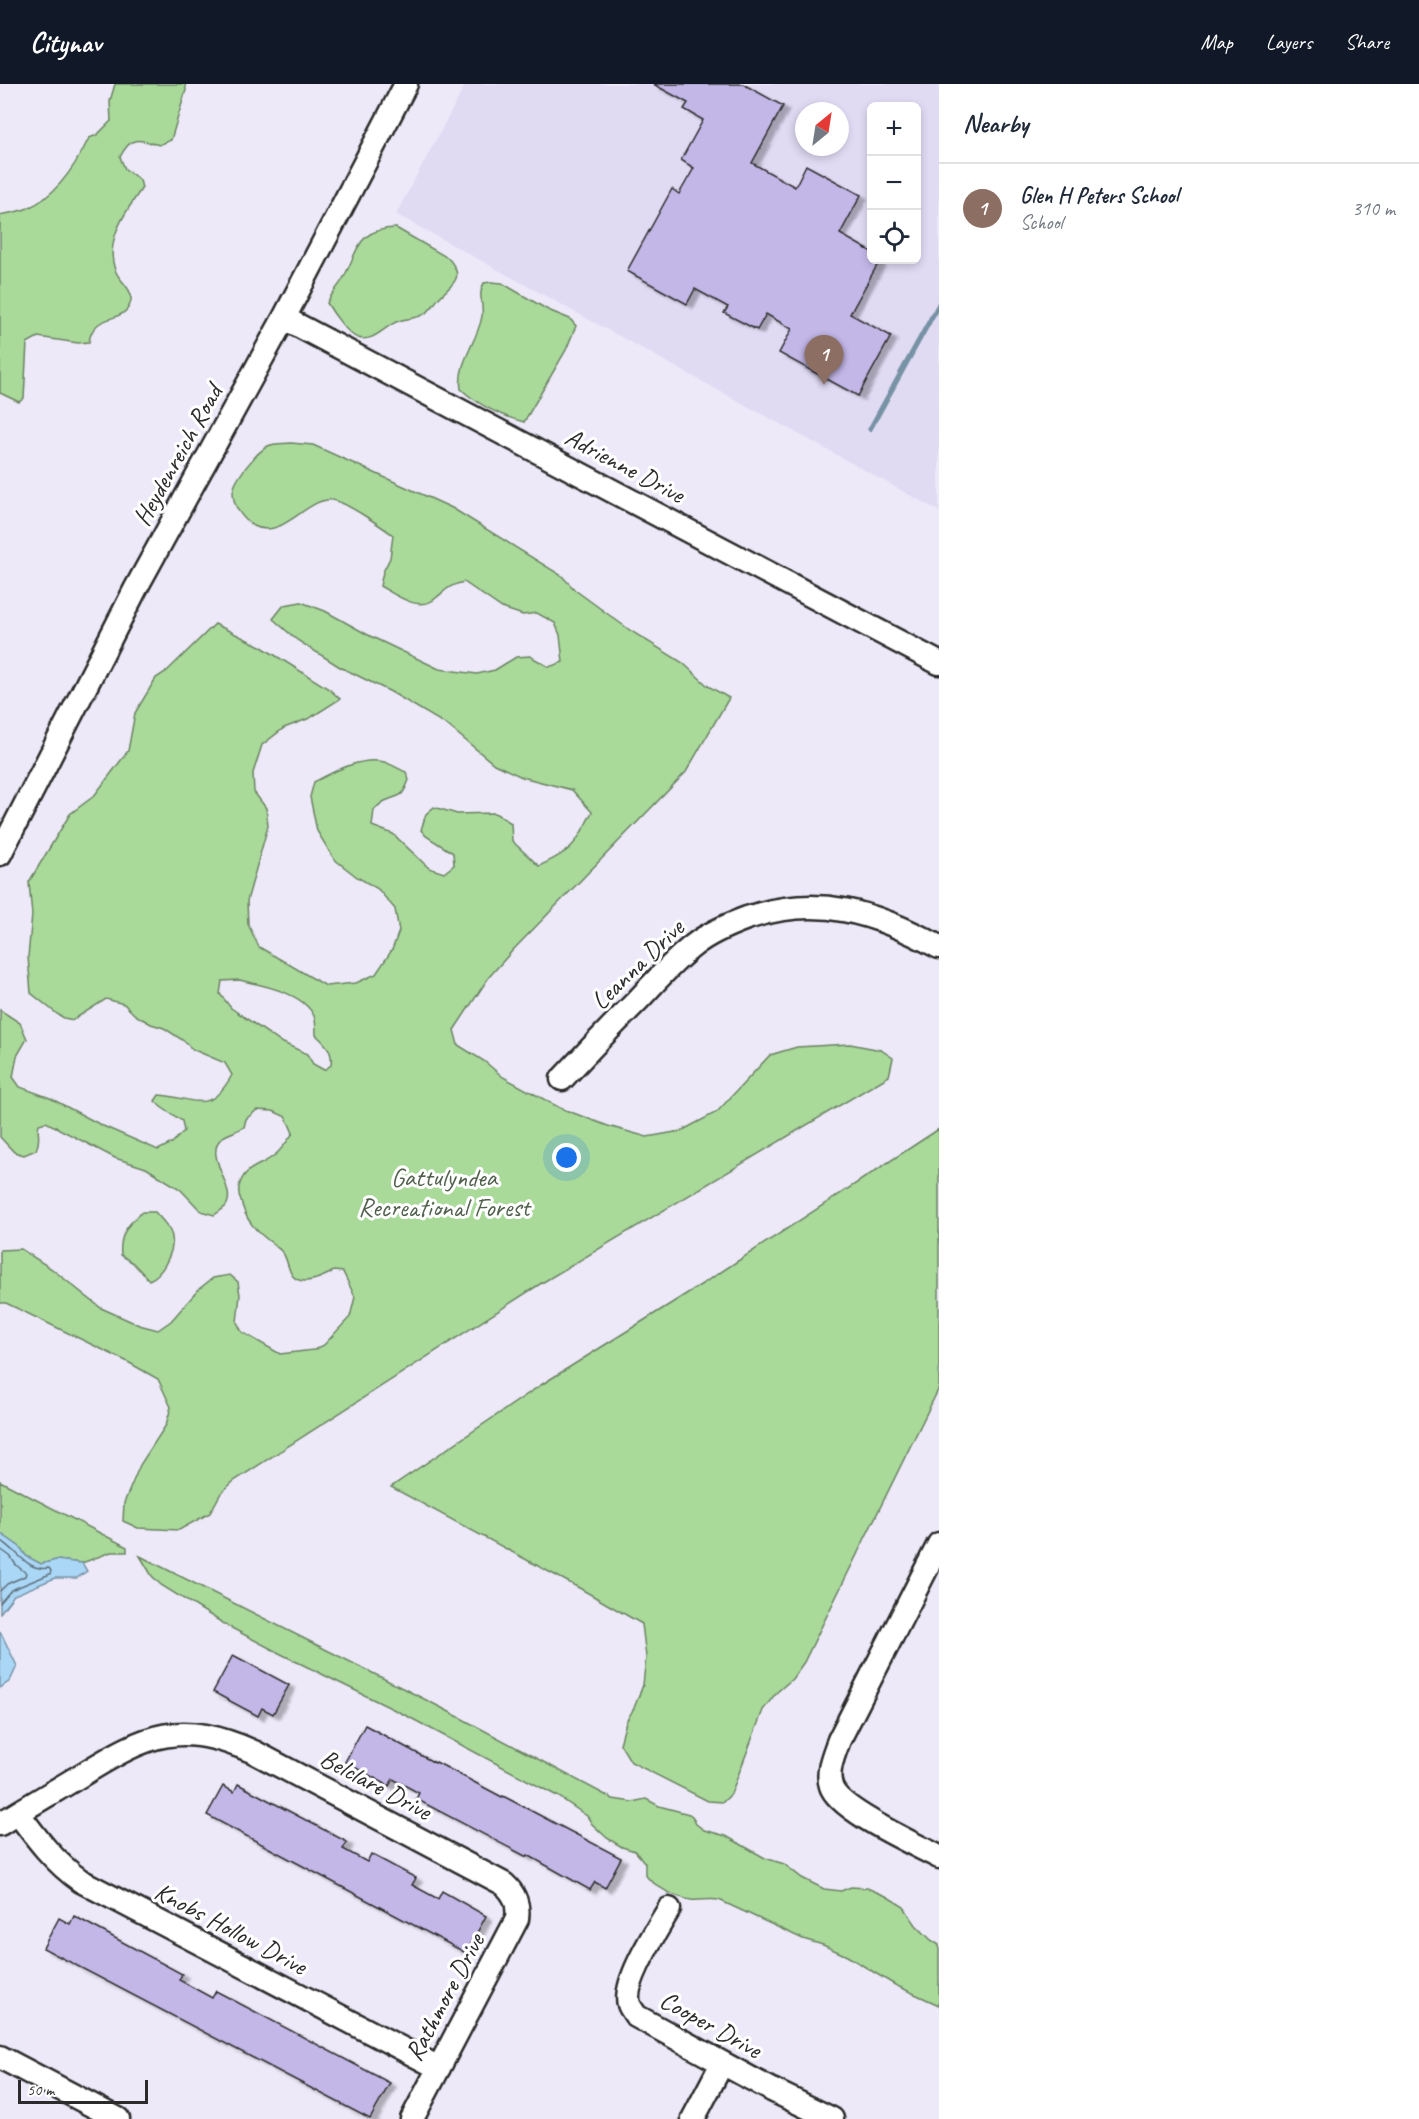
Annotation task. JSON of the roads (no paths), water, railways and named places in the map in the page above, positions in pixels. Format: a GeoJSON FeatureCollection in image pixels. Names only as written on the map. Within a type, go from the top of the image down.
{"type":"FeatureCollection","features":[{"type":"Feature","properties":{"kind":"street","name":"Heydenreich Road"},"geometry":{"type":"LineString","coordinates":[[0,854],[136,588],[284,318],[406,84]]}},
{"type":"Feature","properties":{"kind":"street","name":"Adrienne Drive"},"geometry":{"type":"LineString","coordinates":[[284,318],[939,663]]}},
{"type":"Feature","properties":{"kind":"street","name":"Leanna Drive"},"geometry":{"type":"LineString","coordinates":[[561,1079],[680,957],[708,936],[739,921],[795,907],[831,908],[870,915],[939,947]]}},
{"type":"Feature","properties":{"kind":"street"},"geometry":{"type":"LineString","coordinates":[[939,1544],[839,1740],[831,1761],[830,1784],[835,1795],[852,1810],[939,1857]]}},
{"type":"Feature","properties":{"kind":"street","name":"Belclare Drive"},"geometry":{"type":"LineString","coordinates":[[9,1818],[130,1746],[163,1736],[200,1735],[218,1738],[254,1752],[504,1884],[516,1900]]}},
{"type":"Feature","properties":{"kind":"street","name":"Knobs Hollow Drive"},"geometry":{"type":"LineString","coordinates":[[9,1818],[81,1881],[438,2068]]}},
{"type":"Feature","properties":{"kind":"street","name":"Rathmore Drive"},"geometry":{"type":"LineString","coordinates":[[412,2119],[517,1919],[516,1900]]}},
{"type":"Feature","properties":{"kind":"street","name":"Cooper Drive"},"geometry":{"type":"LineString","coordinates":[[669,1909],[639,1963],[630,1986],[628,2002],[636,2016],[832,2119]]}},
{"type":"Feature","properties":{"kind":"street"},"geometry":{"type":"LineString","coordinates":[[0,2057],[118,2119]]}},
{"type":"Feature","properties":{"kind":"street"},"geometry":{"type":"LineString","coordinates":[[693,2119],[717,2073],[720,2062]]}},
{"type":"Feature","properties":{"kind":"water"},"geometry":{"type":"Polygon","coordinates":[[[0,1533],[20,1547],[26,1556],[41,1564],[56,1560],[82,1563],[87,1571],[77,1578],[55,1578],[14,1595],[0,1613],[0,1533]]]}},
{"type":"Feature","properties":{"kind":"water"},"geometry":{"type":"Polygon","coordinates":[[[0,1631],[17,1666],[10,1681],[0,1688],[0,1631]]]}},
{"type":"Feature","properties":{"kind":"waterway"},"geometry":{"type":"LineString","coordinates":[[870,429],[939,304]]}},
{"type":"Feature","properties":{"kind":"place","name":"Glen H Peters School"},"geometry":{"type":"Point","coordinates":[824,385]}},
{"type":"Feature","properties":{"kind":"park label","name":"Gattulyndea Recreational Forest"},"geometry":{"type":"Point","coordinates":[444,1192]}}]}
